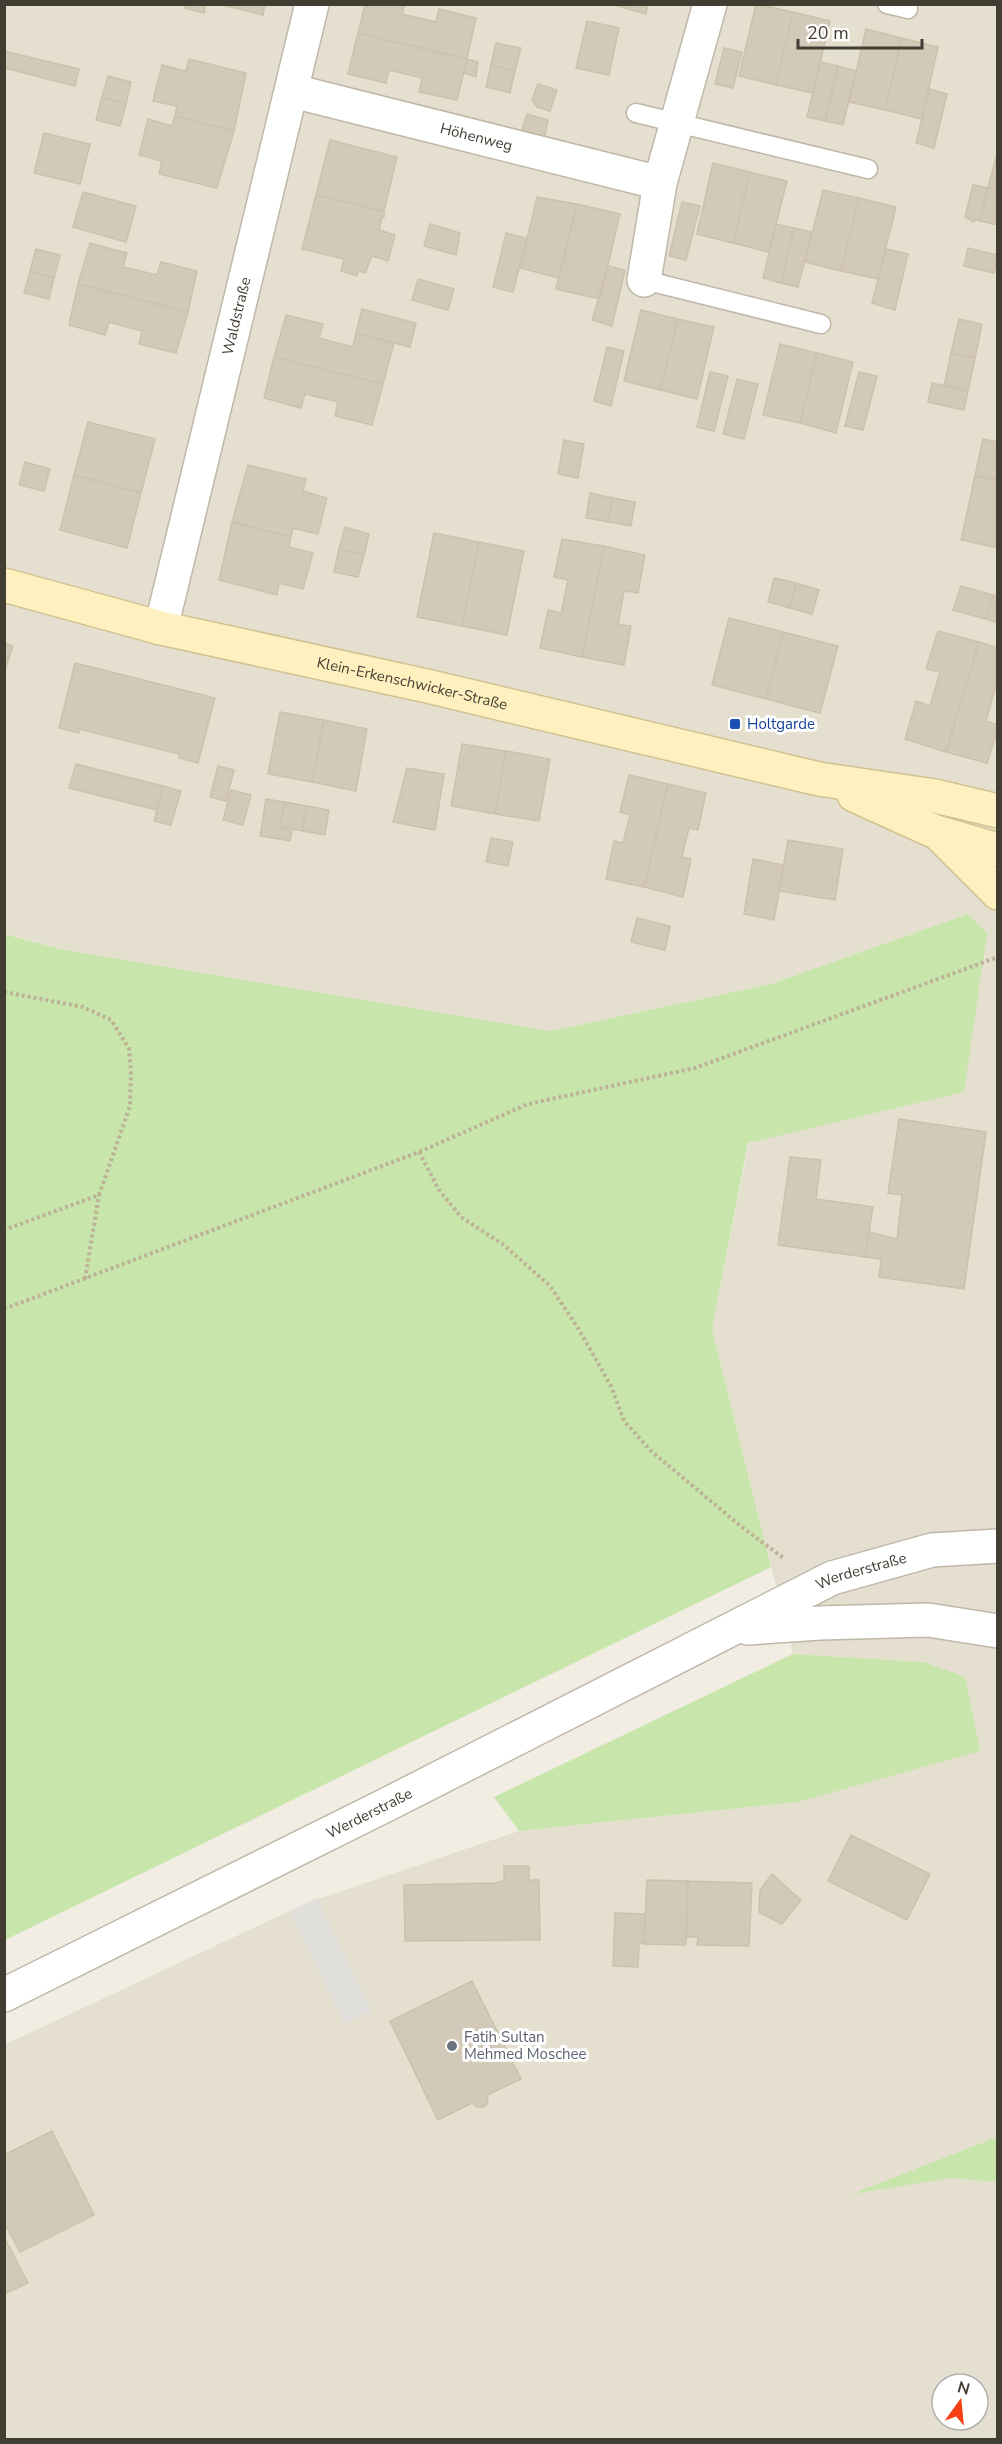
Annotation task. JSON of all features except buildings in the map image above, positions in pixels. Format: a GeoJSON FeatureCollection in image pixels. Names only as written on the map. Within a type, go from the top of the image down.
{"type":"FeatureCollection","features":[{"type":"Feature","properties":{"kind":"street","name":"Waldstraße"},"geometry":{"type":"LineString","coordinates":[[162,628],[312,4]]}},
{"type":"Feature","properties":{"kind":"street"},"geometry":{"type":"LineString","coordinates":[[645,280],[660,183],[710,4]]}},
{"type":"Feature","properties":{"kind":"street","name":"Höhenweg"},"geometry":{"type":"LineString","coordinates":[[292,91],[660,183]]}},
{"type":"Feature","properties":{"kind":"street","name":"Klein-Erkenschwicker-Straße"},"geometry":{"type":"LineString","coordinates":[[4,585],[162,628],[427,686],[819,779],[935,796],[998,811]]}},
{"type":"Feature","properties":{"kind":"street","name":"Klein-Erkenschwicker-Straße"},"geometry":{"type":"LineString","coordinates":[[819,779],[938,833],[998,850]]}},
{"type":"Feature","properties":{"kind":"street","name":"Klein-Erkenschwicker-Straße"},"geometry":{"type":"LineString","coordinates":[[938,833],[998,893]]}},
{"type":"Feature","properties":{"kind":"street","name":"Werderstraße"},"geometry":{"type":"LineString","coordinates":[[4,1995],[735,1629],[832,1578],[932,1550],[998,1546]]}},
{"type":"Feature","properties":{"kind":"street","name":"Werderstraße"},"geometry":{"type":"LineString","coordinates":[[735,1629],[820,1623],[928,1620],[998,1631]]}},
{"type":"Feature","properties":{"kind":"lane"},"geometry":{"type":"LineString","coordinates":[[887,4],[908,9]]}},
{"type":"Feature","properties":{"kind":"lane"},"geometry":{"type":"LineString","coordinates":[[636,113],[868,170]]}},
{"type":"Feature","properties":{"kind":"lane"},"geometry":{"type":"LineString","coordinates":[[645,280],[821,324]]}},
{"type":"Feature","properties":{"kind":"path"},"geometry":{"type":"LineString","coordinates":[[4,1310],[419,1152],[528,1104],[695,1068],[998,957]]}},
{"type":"Feature","properties":{"kind":"path"},"geometry":{"type":"LineString","coordinates":[[4,992],[83,1007],[111,1020],[129,1048],[130,1106],[99,1195],[85,1279]]}},
{"type":"Feature","properties":{"kind":"path"},"geometry":{"type":"LineString","coordinates":[[419,1152],[439,1190],[461,1217],[504,1245],[550,1286],[578,1328],[611,1386],[624,1421],[651,1451],[744,1528],[795,1566],[809,1590]]}},
{"type":"Feature","properties":{"kind":"path"},"geometry":{"type":"LineString","coordinates":[[4,1230],[99,1195]]}},
{"type":"Feature","properties":{"kind":"shaded area"},"geometry":{"type":"Polygon","coordinates":[[[5,5],[997,5],[997,2439],[5,2439],[4,2045],[309,1902],[519,1831],[798,1802],[924,1662],[793,1654],[712,1329],[749,1142],[964,1092],[968,914],[771,984],[551,1031],[60,949],[5,933],[5,5]]]}},
{"type":"Feature","properties":{"kind":"shaded area"},"geometry":{"type":"Polygon","coordinates":[[[317,1898],[372,2011],[344,2024],[290,1911],[317,1898]]]}},
{"type":"Feature","properties":{"kind":"green space"},"geometry":{"type":"Polygon","coordinates":[[[968,914],[987,933],[964,1092],[748,1143],[712,1329],[771,1567],[5,1940],[5,934],[60,949],[551,1031],[771,984],[968,914]]]}},
{"type":"Feature","properties":{"kind":"green space"},"geometry":{"type":"Polygon","coordinates":[[[793,1654],[924,1662],[965,1677],[980,1751],[798,1802],[519,1831],[494,1797],[793,1654]]]}},
{"type":"Feature","properties":{"kind":"green space"},"geometry":{"type":"Polygon","coordinates":[[[997,2137],[997,2182],[949,2178],[852,2194],[997,2137]]]}},
{"type":"Feature","properties":{"kind":"place","name":"Holtgarde"},"geometry":{"type":"Point","coordinates":[735,724]}},
{"type":"Feature","properties":{"kind":"place","name":"Fatih Sultan Mehmed Moschee"},"geometry":{"type":"Point","coordinates":[452,2046]}}]}
